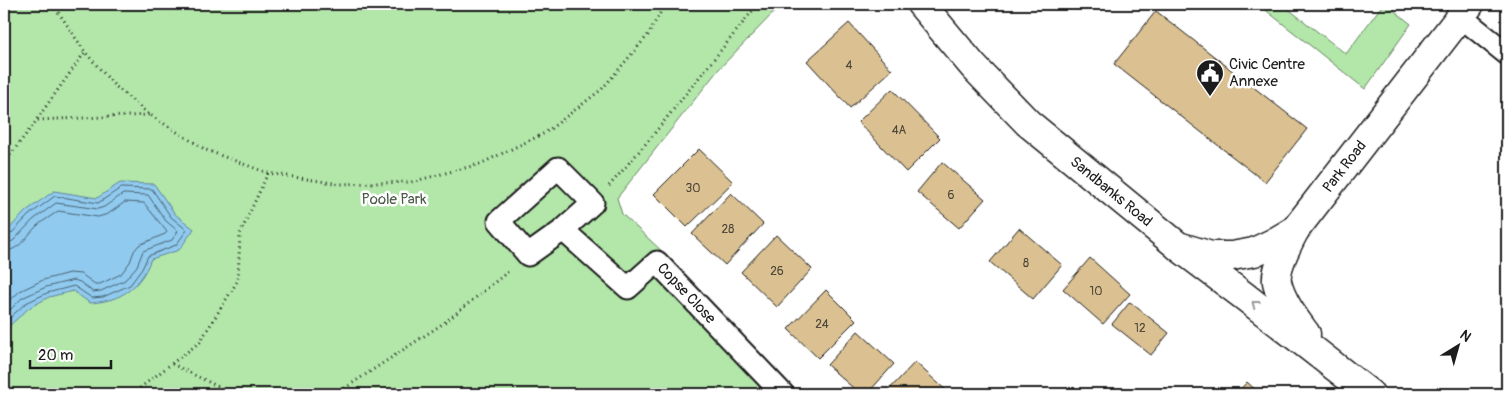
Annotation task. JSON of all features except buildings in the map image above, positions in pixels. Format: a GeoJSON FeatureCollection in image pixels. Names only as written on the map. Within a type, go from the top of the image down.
{"type":"FeatureCollection","features":[{"type":"Feature","properties":{"kind":"main road","name":"Sandbanks Road"},"geometry":{"type":"LineString","coordinates":[[921,4],[973,66],[1028,123],[1178,246],[1370,394]]}},
{"type":"Feature","properties":{"kind":"main road","name":"Park Road"},"geometry":{"type":"LineString","coordinates":[[1178,246],[1211,256],[1232,256],[1254,252],[1295,230],[1465,10]]}},
{"type":"Feature","properties":{"kind":"main road","name":"Sandbanks Road"},"geometry":{"type":"LineString","coordinates":[[1295,230],[1282,255],[1277,281],[1284,301],[1321,356]]}},
{"type":"Feature","properties":{"kind":"street"},"geometry":{"type":"LineString","coordinates":[[1465,10],[1507,54]]}},
{"type":"Feature","properties":{"kind":"street"},"geometry":{"type":"LineString","coordinates":[[558,168],[593,203],[563,230],[528,255],[499,221],[558,168]]}},
{"type":"Feature","properties":{"kind":"street","name":"Copse Close"},"geometry":{"type":"LineString","coordinates":[[563,230],[628,288],[657,262],[783,394]]}},
{"type":"Feature","properties":{"kind":"path"},"geometry":{"type":"LineString","coordinates":[[53,4],[85,52],[115,86],[150,115],[206,150],[268,173],[339,184],[411,182],[480,164],[545,133],[602,89],[648,35],[665,4]]}},
{"type":"Feature","properties":{"kind":"path"},"geometry":{"type":"LineString","coordinates":[[593,203],[650,140],[758,4]]}},
{"type":"Feature","properties":{"kind":"path"},"geometry":{"type":"LineString","coordinates":[[4,163],[85,52]]}},
{"type":"Feature","properties":{"kind":"path"},"geometry":{"type":"LineString","coordinates":[[37,120],[150,115]]}},
{"type":"Feature","properties":{"kind":"path"},"geometry":{"type":"LineString","coordinates":[[132,394],[200,342],[238,280],[240,234],[268,173]]}},
{"type":"Feature","properties":{"kind":"path"},"geometry":{"type":"LineString","coordinates":[[336,394],[444,323],[528,255]]}},
{"type":"Feature","properties":{"kind":"path"},"geometry":{"type":"LineString","coordinates":[[172,364],[233,394]]}},
{"type":"Feature","properties":{"kind":"green space","name":"Poole Park"},"geometry":{"type":"Polygon","coordinates":[[[4,4],[782,4],[718,70],[617,198],[622,214],[665,254],[657,262],[783,394],[4,394],[4,4]]]}},
{"type":"Feature","properties":{"kind":"green space"},"geometry":{"type":"Polygon","coordinates":[[[1258,4],[1282,4],[1346,54],[1383,4],[1386,4],[1411,24],[1365,89],[1258,4]]]}},
{"type":"Feature","properties":{"kind":"water"},"geometry":{"type":"Polygon","coordinates":[[[120,183],[154,184],[175,214],[194,229],[179,250],[151,259],[141,278],[120,296],[101,302],[90,303],[73,291],[49,297],[29,308],[4,329],[4,234],[26,211],[54,191],[97,198],[120,183]]]}},
{"type":"Feature","properties":{"kind":"place","name":"Civic Centre Annexe"},"geometry":{"type":"Point","coordinates":[1210,97]}}]}
